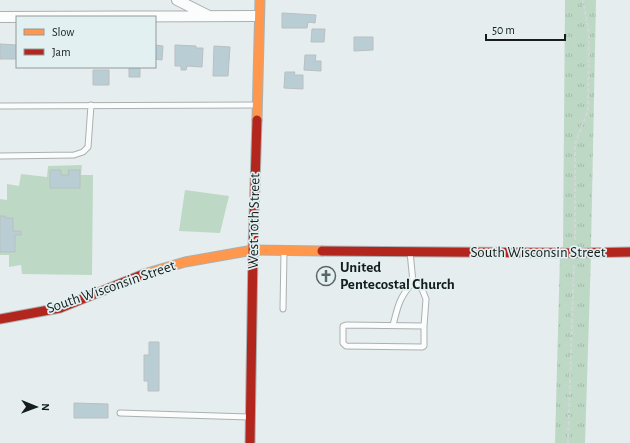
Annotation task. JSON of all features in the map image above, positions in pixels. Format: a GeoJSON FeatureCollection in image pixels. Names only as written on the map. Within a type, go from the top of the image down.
{"type":"FeatureCollection","features":[{"type":"Feature","properties":{"kind":"street"},"geometry":{"type":"LineString","coordinates":[[177,0],[209,16]]}},
{"type":"Feature","properties":{"kind":"street","name":"West 10th Street"},"geometry":{"type":"LineString","coordinates":[[250,443],[253,250],[260,0]]}},
{"type":"Feature","properties":{"kind":"street"},"geometry":{"type":"LineString","coordinates":[[156,16],[259,16]]}},
{"type":"Feature","properties":{"kind":"street"},"geometry":{"type":"LineString","coordinates":[[0,17],[16,17]]}},
{"type":"Feature","properties":{"kind":"street","name":"South Wisconsin Street"},"geometry":{"type":"LineString","coordinates":[[0,318],[60,308],[147,273],[185,262],[253,250],[575,253],[630,252]]}},
{"type":"Feature","properties":{"kind":"lane"},"geometry":{"type":"LineString","coordinates":[[0,156],[74,155],[83,152],[88,147],[91,105]]}},
{"type":"Feature","properties":{"kind":"lane"},"geometry":{"type":"LineString","coordinates":[[0,106],[257,105]]}},
{"type":"Feature","properties":{"kind":"lane"},"geometry":{"type":"LineString","coordinates":[[283,309],[284,251]]}},
{"type":"Feature","properties":{"kind":"lane"},"geometry":{"type":"LineString","coordinates":[[410,251],[413,282],[422,289],[426,299],[424,346],[422,348],[346,346],[343,343],[344,326],[346,324],[424,326]]}},
{"type":"Feature","properties":{"kind":"lane"},"geometry":{"type":"LineString","coordinates":[[393,326],[400,300],[405,291],[413,282]]}},
{"type":"Feature","properties":{"kind":"lane"},"geometry":{"type":"LineString","coordinates":[[120,413],[250,417]]}},
{"type":"Feature","properties":{"kind":"path"},"geometry":{"type":"LineString","coordinates":[[568,443],[575,253],[575,144],[588,110],[589,34],[583,0]]}},
{"type":"Feature","properties":{"kind":"green space"},"geometry":{"type":"Polygon","coordinates":[[[565,0],[596,0],[591,247],[563,247],[565,0]]]}},
{"type":"Feature","properties":{"kind":"green space"},"geometry":{"type":"Polygon","coordinates":[[[82,165],[81,175],[93,175],[92,275],[22,274],[21,265],[9,267],[9,255],[0,255],[0,199],[7,200],[7,184],[19,186],[21,174],[47,177],[48,166],[82,165]]]}},
{"type":"Feature","properties":{"kind":"green space"},"geometry":{"type":"Polygon","coordinates":[[[185,190],[229,196],[220,233],[179,231],[185,190]]]}},
{"type":"Feature","properties":{"kind":"green space"},"geometry":{"type":"Polygon","coordinates":[[[560,255],[591,255],[585,443],[555,443],[560,255]]]}},
{"type":"Feature","properties":{"kind":"building"},"geometry":{"type":"Polygon","coordinates":[[[282,13],[316,15],[315,23],[308,22],[307,28],[282,28],[282,13]]]}},
{"type":"Feature","properties":{"kind":"building"},"geometry":{"type":"Polygon","coordinates":[[[312,29],[325,29],[324,42],[311,42],[312,29]]]}},
{"type":"Feature","properties":{"kind":"building"},"geometry":{"type":"Polygon","coordinates":[[[354,37],[373,37],[373,50],[354,51],[354,37]]]}},
{"type":"Feature","properties":{"kind":"building"},"geometry":{"type":"Polygon","coordinates":[[[0,44],[16,45],[16,59],[0,59],[0,44]]]}},
{"type":"Feature","properties":{"kind":"building"},"geometry":{"type":"Polygon","coordinates":[[[156,45],[163,46],[162,60],[156,59],[156,45]]]}},
{"type":"Feature","properties":{"kind":"building"},"geometry":{"type":"Polygon","coordinates":[[[175,45],[196,46],[196,48],[203,48],[202,67],[187,66],[186,70],[181,70],[181,66],[175,66],[175,45]]]}},
{"type":"Feature","properties":{"kind":"building"},"geometry":{"type":"Polygon","coordinates":[[[214,46],[230,47],[228,76],[213,76],[214,46]]]}},
{"type":"Feature","properties":{"kind":"building"},"geometry":{"type":"Polygon","coordinates":[[[305,55],[316,55],[315,61],[321,61],[321,71],[304,70],[305,55]]]}},
{"type":"Feature","properties":{"kind":"building"},"geometry":{"type":"Polygon","coordinates":[[[129,68],[140,68],[140,77],[129,77],[129,68]]]}},
{"type":"Feature","properties":{"kind":"building"},"geometry":{"type":"Polygon","coordinates":[[[93,70],[109,70],[109,85],[93,85],[93,70]]]}},
{"type":"Feature","properties":{"kind":"building"},"geometry":{"type":"Polygon","coordinates":[[[285,72],[295,72],[294,75],[303,75],[303,89],[284,88],[285,72]]]}},
{"type":"Feature","properties":{"kind":"building"},"geometry":{"type":"Polygon","coordinates":[[[50,170],[61,170],[61,175],[69,175],[68,170],[80,170],[80,188],[50,188],[50,170]]]}},
{"type":"Feature","properties":{"kind":"building"},"geometry":{"type":"Polygon","coordinates":[[[0,216],[5,216],[5,218],[13,218],[13,231],[21,231],[21,235],[15,235],[15,252],[0,252],[0,216]]]}},
{"type":"Feature","properties":{"kind":"building"},"geometry":{"type":"Polygon","coordinates":[[[149,342],[159,342],[159,391],[148,391],[148,381],[144,381],[144,355],[149,355],[149,342]]]}},
{"type":"Feature","properties":{"kind":"building"},"geometry":{"type":"Polygon","coordinates":[[[74,403],[108,404],[108,418],[74,418],[74,403]]]}},
{"type":"Feature","properties":{"kind":"traffic: slow"},"geometry":{"type":"LineString","coordinates":[[257,120],[260,0]]}},
{"type":"Feature","properties":{"kind":"traffic: slow"},"geometry":{"type":"LineString","coordinates":[[144,274],[185,262],[253,250],[322,251]]}},
{"type":"Feature","properties":{"kind":"traffic: jam"},"geometry":{"type":"LineString","coordinates":[[250,443],[257,120]]}},
{"type":"Feature","properties":{"kind":"traffic: jam"},"geometry":{"type":"LineString","coordinates":[[322,251],[630,252]]}},
{"type":"Feature","properties":{"kind":"traffic: jam"},"geometry":{"type":"LineString","coordinates":[[0,319],[60,308],[144,274]]}},
{"type":"Feature","properties":{"kind":"place","name":"United Pentecostal Church"},"geometry":{"type":"Point","coordinates":[326,276]}}]}
